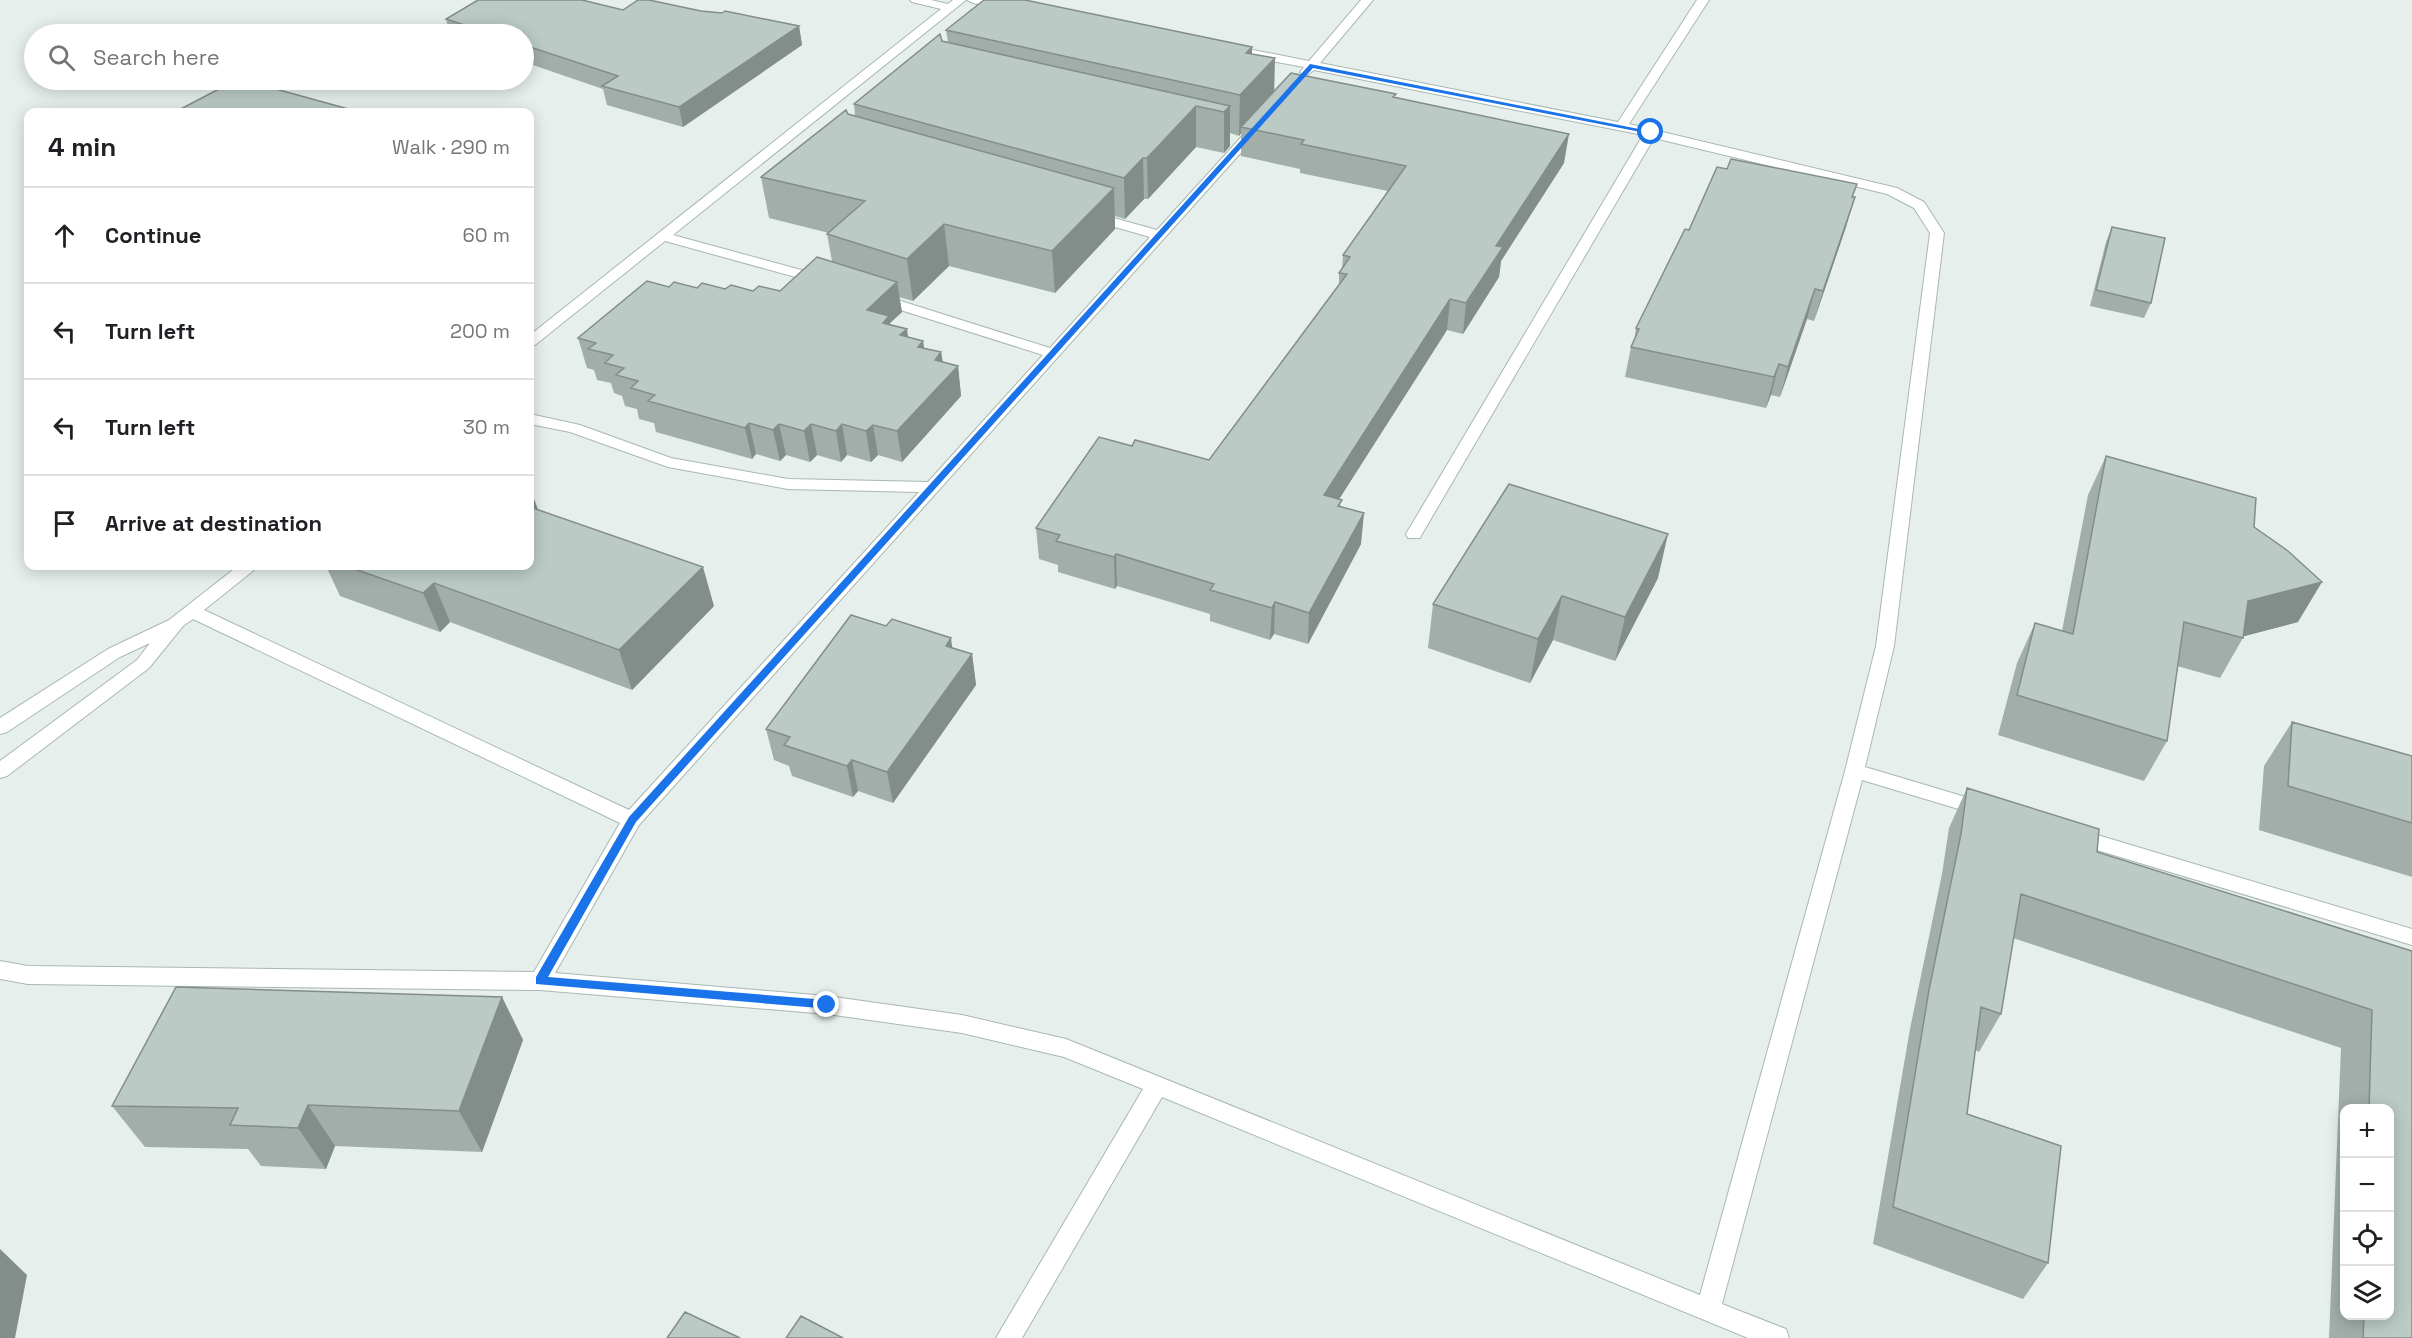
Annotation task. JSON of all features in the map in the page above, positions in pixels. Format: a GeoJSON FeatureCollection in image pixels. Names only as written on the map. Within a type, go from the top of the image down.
{"type":"FeatureCollection","features":[{"type":"Feature","properties":{"kind":"street"},"geometry":{"type":"LineString","coordinates":[[916,0],[955,4]]}},
{"type":"Feature","properties":{"kind":"street"},"geometry":{"type":"LineString","coordinates":[[973,0],[1019,9]]}},
{"type":"Feature","properties":{"kind":"street"},"geometry":{"type":"LineString","coordinates":[[1296,83],[1367,0]]}},
{"type":"Feature","properties":{"kind":"street"},"geometry":{"type":"LineString","coordinates":[[1621,126],[1703,0]]}},
{"type":"Feature","properties":{"kind":"street"},"geometry":{"type":"LineString","coordinates":[[534,339],[955,4]]}},
{"type":"Feature","properties":{"kind":"street"},"geometry":{"type":"LineString","coordinates":[[1218,47],[1651,132],[1892,191],[1919,205],[1937,233],[1885,646],[1855,771],[1708,1310]]}},
{"type":"Feature","properties":{"kind":"street"},"geometry":{"type":"LineString","coordinates":[[540,981],[632,820],[1159,235],[1237,141],[1266,117]]}},
{"type":"Feature","properties":{"kind":"street"},"geometry":{"type":"LineString","coordinates":[[1414,534],[1651,132]]}},
{"type":"Feature","properties":{"kind":"street"},"geometry":{"type":"LineString","coordinates":[[1079,212],[1159,235]]}},
{"type":"Feature","properties":{"kind":"street"},"geometry":{"type":"LineString","coordinates":[[662,236],[831,283]]}},
{"type":"Feature","properties":{"kind":"street"},"geometry":{"type":"LineString","coordinates":[[864,294],[1052,353]]}},
{"type":"Feature","properties":{"kind":"street"},"geometry":{"type":"LineString","coordinates":[[534,420],[574,428],[668,462],[788,484],[933,487]]}},
{"type":"Feature","properties":{"kind":"street"},"geometry":{"type":"LineString","coordinates":[[0,771],[143,664],[184,617],[243,570]]}},
{"type":"Feature","properties":{"kind":"street"},"geometry":{"type":"LineString","coordinates":[[184,617],[632,820]]}},
{"type":"Feature","properties":{"kind":"street"},"geometry":{"type":"LineString","coordinates":[[0,727],[114,653],[184,617]]}},
{"type":"Feature","properties":{"kind":"street"},"geometry":{"type":"LineString","coordinates":[[1855,771],[2003,815]]}},
{"type":"Feature","properties":{"kind":"street"},"geometry":{"type":"LineString","coordinates":[[2060,832],[2412,937]]}},
{"type":"Feature","properties":{"kind":"street"},"geometry":{"type":"LineString","coordinates":[[0,970],[28,975],[540,981],[827,1005],[962,1024],[1066,1048],[1777,1338]]}},
{"type":"Feature","properties":{"kind":"street"},"geometry":{"type":"LineString","coordinates":[[0,983],[28,975]]}},
{"type":"Feature","properties":{"kind":"street"},"geometry":{"type":"LineString","coordinates":[[1008,1338],[1158,1084]]}},
{"type":"Feature","properties":{"kind":"building"},"geometry":{"type":"Polygon","coordinates":[[[478,0],[582,0],[623,10],[638,0],[649,0],[701,11],[722,13],[725,11],[799,26],[679,107],[602,86],[618,76],[534,48],[534,24],[461,24],[446,19],[478,0]]]}},
{"type":"Feature","properties":{"kind":"building"},"geometry":{"type":"Polygon","coordinates":[[[984,0],[1025,0],[1252,47],[1246,53],[1275,58],[1240,95],[946,30],[984,0]]]}},
{"type":"Feature","properties":{"kind":"building"},"geometry":{"type":"Polygon","coordinates":[[[940,34],[942,41],[1230,106],[1224,112],[1196,106],[1147,158],[1143,158],[1124,178],[854,104],[940,34]]]}},
{"type":"Feature","properties":{"kind":"building"},"geometry":{"type":"Polygon","coordinates":[[[1291,73],[1396,94],[1393,97],[1569,134],[1496,246],[1503,247],[1466,303],[1450,299],[1324,495],[1342,500],[1338,506],[1364,513],[1309,613],[1275,602],[1272,608],[1210,590],[1214,584],[1116,554],[1114,557],[1056,541],[1060,535],[1036,528],[1099,437],[1132,446],[1135,440],[1209,460],[1347,274],[1339,273],[1350,257],[1343,255],[1406,166],[1301,144],[1304,140],[1241,127],[1291,73]]]}},
{"type":"Feature","properties":{"kind":"building"},"geometry":{"type":"Polygon","coordinates":[[[217,90],[279,90],[345,108],[183,108],[217,90]]]}},
{"type":"Feature","properties":{"kind":"building"},"geometry":{"type":"Polygon","coordinates":[[[846,110],[848,114],[1114,188],[1052,251],[944,224],[907,259],[827,234],[865,201],[761,177],[846,110]]]}},
{"type":"Feature","properties":{"kind":"building"},"geometry":{"type":"Polygon","coordinates":[[[1731,159],[1857,184],[1852,197],[1855,197],[1823,291],[1815,289],[1788,367],[1779,364],[1774,377],[1631,347],[1639,329],[1636,328],[1685,229],[1689,230],[1717,167],[1727,169],[1731,159]]]}},
{"type":"Feature","properties":{"kind":"building"},"geometry":{"type":"Polygon","coordinates":[[[2112,227],[2165,238],[2151,303],[2096,290],[2112,227]]]}},
{"type":"Feature","properties":{"kind":"building"},"geometry":{"type":"Polygon","coordinates":[[[817,257],[897,282],[867,310],[889,316],[883,323],[907,329],[900,335],[923,341],[918,347],[941,352],[935,360],[958,366],[897,431],[873,425],[866,431],[842,424],[836,431],[811,424],[804,431],[779,424],[773,430],[749,423],[745,428],[648,401],[655,395],[631,388],[638,381],[616,375],[624,368],[605,363],[613,355],[588,349],[596,343],[578,338],[647,281],[669,287],[674,282],[697,288],[702,283],[725,289],[731,285],[753,291],[759,286],[780,291],[817,257]]]}},
{"type":"Feature","properties":{"kind":"building"},"geometry":{"type":"Polygon","coordinates":[[[2106,456],[2256,498],[2254,527],[2288,551],[2322,582],[2248,601],[2243,638],[2184,622],[2167,741],[2017,695],[2035,623],[2073,634],[2106,456]]]}},
{"type":"Feature","properties":{"kind":"building"},"geometry":{"type":"Polygon","coordinates":[[[1509,484],[1668,534],[1625,617],[1562,596],[1538,639],[1433,604],[1509,484]]]}},
{"type":"Feature","properties":{"kind":"building"},"geometry":{"type":"Polygon","coordinates":[[[534,508],[703,567],[619,650],[434,583],[423,593],[357,570],[534,570],[534,508]]]}},
{"type":"Feature","properties":{"kind":"building"},"geometry":{"type":"Polygon","coordinates":[[[851,615],[886,626],[892,619],[951,638],[946,646],[972,654],[887,772],[852,760],[847,766],[784,745],[790,737],[766,729],[851,615]]]}},
{"type":"Feature","properties":{"kind":"building"},"geometry":{"type":"Polygon","coordinates":[[[2292,722],[2412,756],[2412,823],[2288,786],[2292,722]]]}},
{"type":"Feature","properties":{"kind":"building"},"geometry":{"type":"Polygon","coordinates":[[[1967,788],[2099,829],[2097,852],[2412,951],[2412,1338],[2363,1338],[2364,1320],[2394,1320],[2394,1104],[2369,1104],[2372,1010],[2021,894],[2001,1014],[1981,1007],[1967,1114],[2061,1146],[2048,1263],[1893,1207],[1929,990],[1961,834],[1967,788]]]}},
{"type":"Feature","properties":{"kind":"building"},"geometry":{"type":"Polygon","coordinates":[[[176,987],[502,997],[459,1111],[308,1105],[298,1128],[230,1125],[238,1108],[112,1106],[176,987]]]}},
{"type":"Feature","properties":{"kind":"building"},"geometry":{"type":"Polygon","coordinates":[[[685,1312],[740,1338],[667,1338],[685,1312]]]}},
{"type":"Feature","properties":{"kind":"building"},"geometry":{"type":"Polygon","coordinates":[[[801,1316],[843,1338],[786,1338],[801,1316]]]}},
{"type":"Feature","properties":{"kind":"route"},"geometry":{"type":"LineString","coordinates":[[827,1005],[540,981],[632,820],[1312,66],[1651,132]]}}]}
